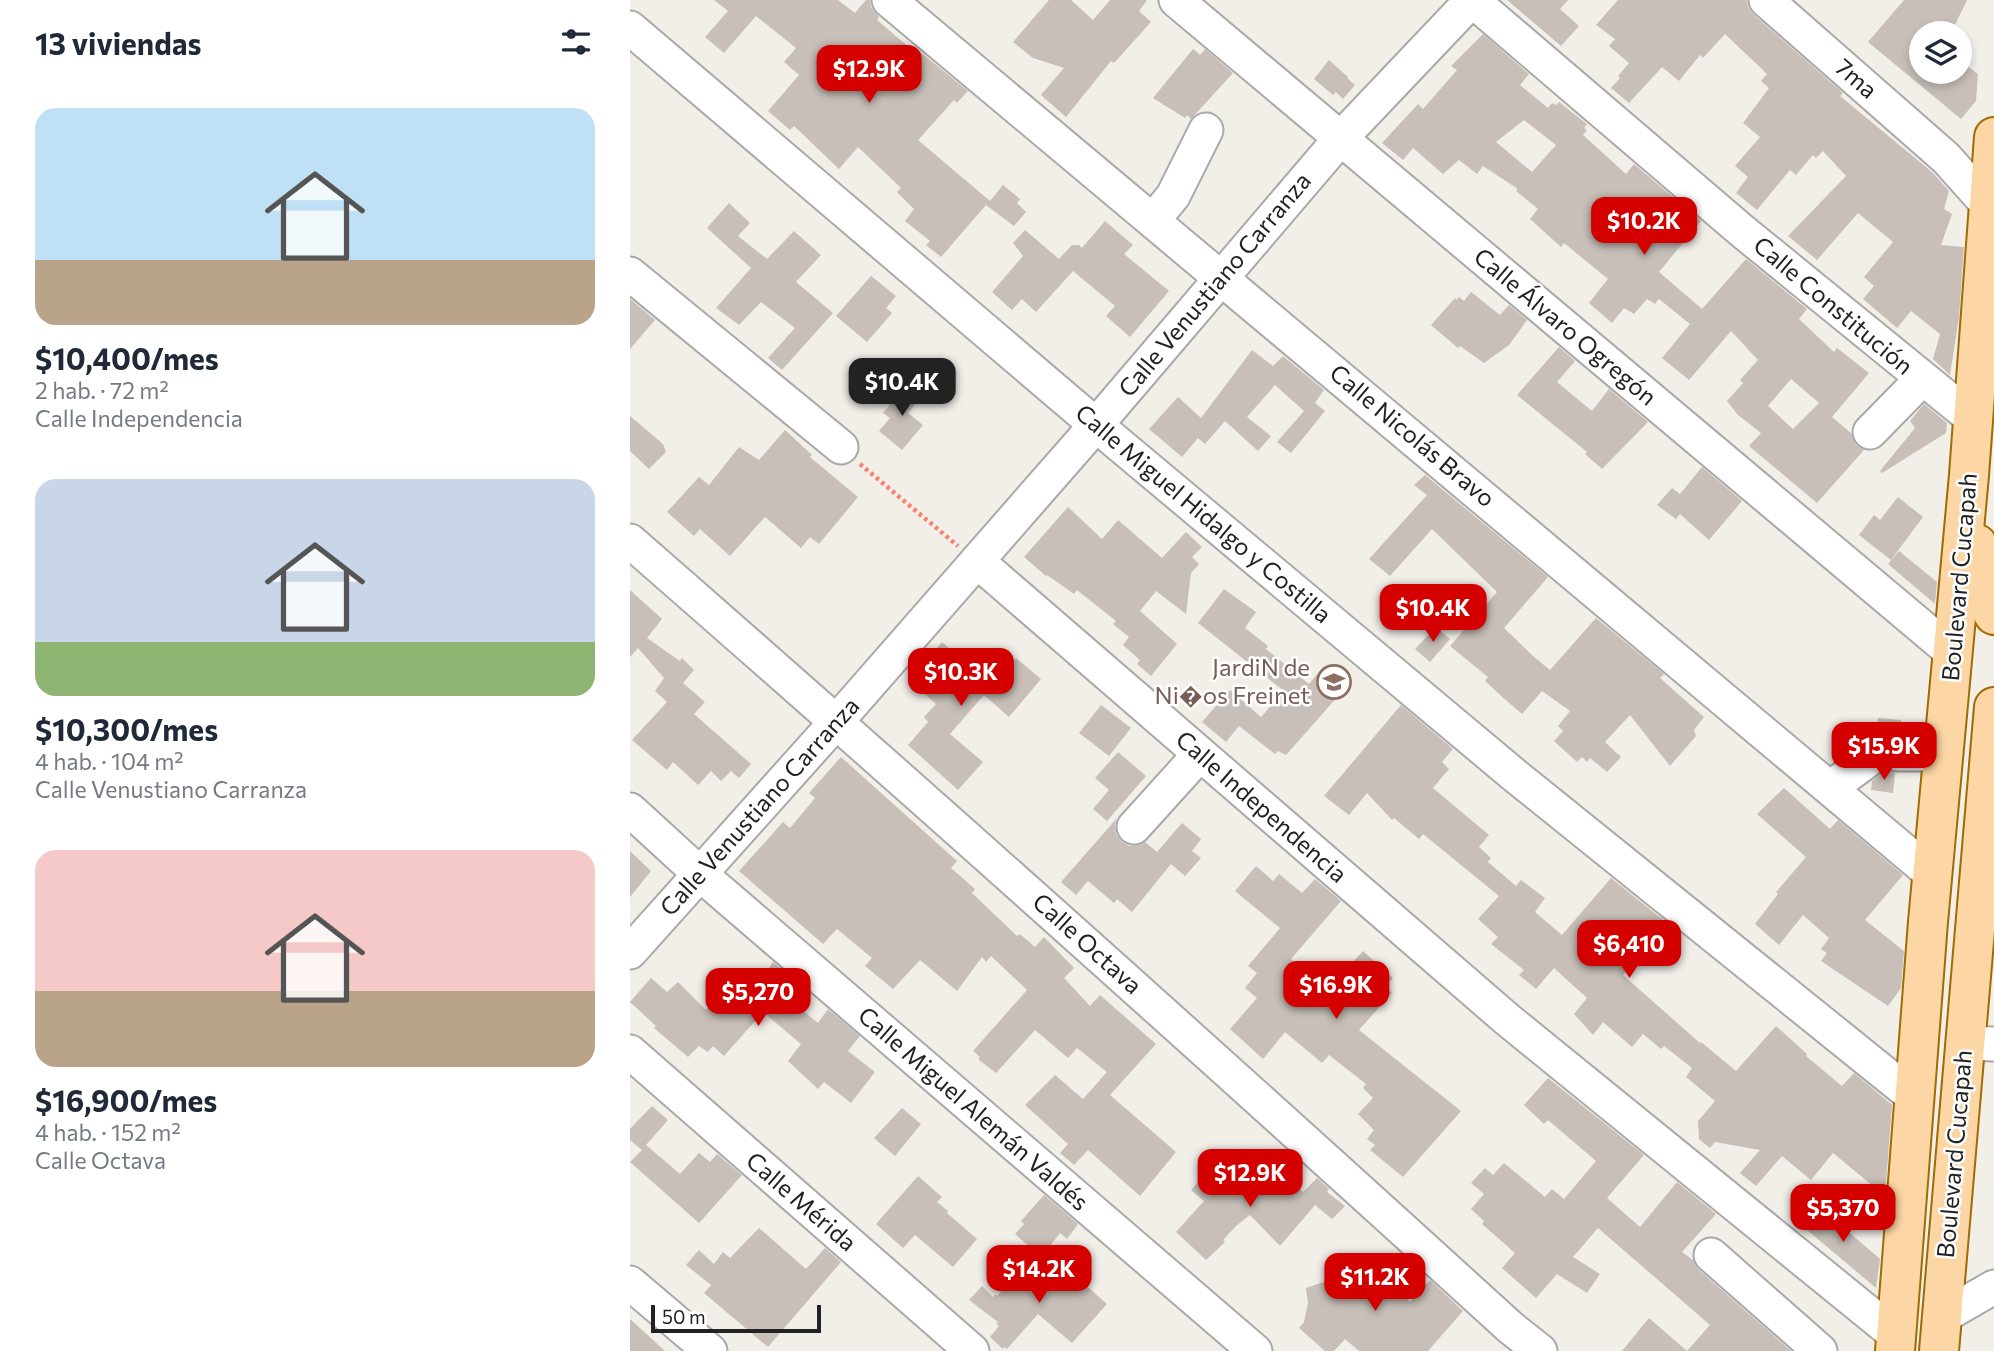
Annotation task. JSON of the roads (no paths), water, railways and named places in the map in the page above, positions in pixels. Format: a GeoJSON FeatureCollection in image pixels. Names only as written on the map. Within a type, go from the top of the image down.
{"type":"FeatureCollection","features":[{"type":"Feature","properties":{"kind":"main road","name":"Boulevard Cucapah"},"geometry":{"type":"LineString","coordinates":[[1896,1343],[1928,922],[1954,654],[1991,205],[1993,151]]}},
{"type":"Feature","properties":{"kind":"main road"},"geometry":{"type":"LineString","coordinates":[[1969,475],[1980,568],[1989,607],[1994,615]]}},
{"type":"Feature","properties":{"kind":"main road","name":"Boulevard Cucapah"},"geometry":{"type":"LineString","coordinates":[[1940,1334],[1979,1043],[1994,707]]}},
{"type":"Feature","properties":{"kind":"main road"},"geometry":{"type":"LineString","coordinates":[[1928,922],[1938,1003],[1948,1026],[1979,1043]]}},
{"type":"Feature","properties":{"kind":"street","name":"Calle Nicolás Bravo"},"geometry":{"type":"LineString","coordinates":[[889,0],[1933,875]]}},
{"type":"Feature","properties":{"kind":"street","name":"Calle Álvaro Ogregón"},"geometry":{"type":"LineString","coordinates":[[1176,0],[1954,654]]}},
{"type":"Feature","properties":{"kind":"street","name":"Calle Venustiano Carranza"},"geometry":{"type":"LineString","coordinates":[[630,952],[837,722],[1340,139],[1472,0]]}},
{"type":"Feature","properties":{"kind":"street","name":"Calle Constitución"},"geometry":{"type":"LineString","coordinates":[[1472,0],[1741,230],[1973,419]]}},
{"type":"Feature","properties":{"kind":"street","name":"7ma"},"geometry":{"type":"LineString","coordinates":[[1766,0],[1946,158],[1991,205]]}},
{"type":"Feature","properties":{"kind":"street","name":"Calle Miguel Hidalgo y Costilla"},"geometry":{"type":"LineString","coordinates":[[630,28],[1096,425],[1513,774],[1914,1097]]}},
{"type":"Feature","properties":{"kind":"street"},"geometry":{"type":"LineString","coordinates":[[1153,220],[1173,196],[1206,130]]}},
{"type":"Feature","properties":{"kind":"street"},"geometry":{"type":"LineString","coordinates":[[1946,158],[1993,151]]}},
{"type":"Feature","properties":{"kind":"street"},"geometry":{"type":"LineString","coordinates":[[630,274],[841,447]]}},
{"type":"Feature","properties":{"kind":"street"},"geometry":{"type":"LineString","coordinates":[[1870,432],[1922,379]]}},
{"type":"Feature","properties":{"kind":"street","name":"Calle Octava"},"geometry":{"type":"LineString","coordinates":[[630,541],[1182,1029],[1511,1328],[1540,1351]]}},
{"type":"Feature","properties":{"kind":"street","name":"Calle Independencia"},"geometry":{"type":"LineString","coordinates":[[977,561],[1518,1029],[1896,1343]]}},
{"type":"Feature","properties":{"kind":"street"},"geometry":{"type":"LineString","coordinates":[[1133,827],[1200,754]]}},
{"type":"Feature","properties":{"kind":"street"},"geometry":{"type":"LineString","coordinates":[[1830,788],[1886,755],[1944,754]]}},
{"type":"Feature","properties":{"kind":"street","name":"Calle Miguel Alemán Valdés"},"geometry":{"type":"LineString","coordinates":[[630,810],[700,874],[1255,1351]]}},
{"type":"Feature","properties":{"kind":"street","name":"Calle Mérida"},"geometry":{"type":"LineString","coordinates":[[630,1052],[972,1351]]}},
{"type":"Feature","properties":{"kind":"street"},"geometry":{"type":"LineString","coordinates":[[1711,1255],[1820,1351]]}},
{"type":"Feature","properties":{"kind":"street"},"geometry":{"type":"LineString","coordinates":[[630,1283],[710,1351]]}},
{"type":"Feature","properties":{"kind":"street"},"geometry":{"type":"LineString","coordinates":[[1940,1334],[1994,1287]]}},
{"type":"Feature","properties":{"kind":"place","name":"JardiN de Ni�os Freinet"},"geometry":{"type":"Point","coordinates":[1334,682]}}]}
